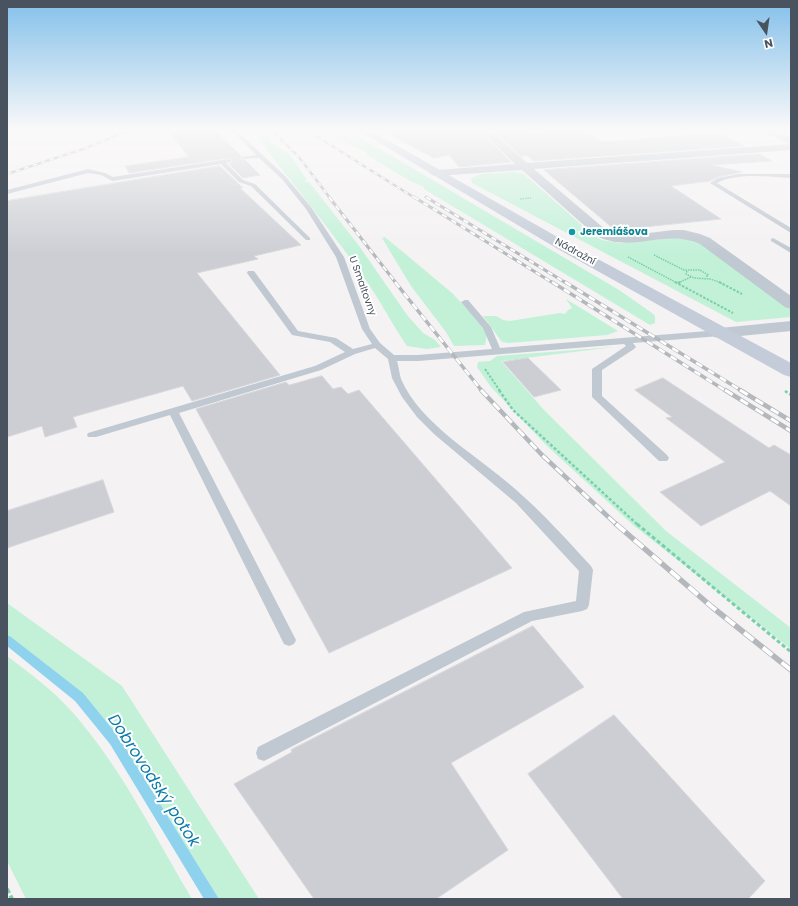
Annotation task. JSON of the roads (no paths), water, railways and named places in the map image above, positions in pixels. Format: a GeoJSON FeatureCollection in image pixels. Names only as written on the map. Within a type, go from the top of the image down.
{"type":"FeatureCollection","features":[{"type":"Feature","properties":{"kind":"main road","name":"Nádražní"},"geometry":{"type":"LineString","coordinates":[[433,171],[720,333],[791,371]]}},
{"type":"Feature","properties":{"kind":"street"},"geometry":{"type":"LineString","coordinates":[[436,173],[457,171]]}},
{"type":"Feature","properties":{"kind":"street"},"geometry":{"type":"LineString","coordinates":[[529,171],[601,233],[608,237],[628,240],[672,234],[685,234],[696,237],[705,241],[791,304]]}},
{"type":"Feature","properties":{"kind":"street"},"geometry":{"type":"LineString","coordinates":[[720,333],[791,326]]}},
{"type":"Feature","properties":{"kind":"lane"},"geometry":{"type":"LineString","coordinates":[[7,192],[87,171]]}},
{"type":"Feature","properties":{"kind":"lane"},"geometry":{"type":"LineString","coordinates":[[89,171],[103,174],[112,179],[162,171]]}},
{"type":"Feature","properties":{"kind":"lane"},"geometry":{"type":"LineString","coordinates":[[231,171],[241,181],[253,185],[308,239]]}},
{"type":"Feature","properties":{"kind":"lane","name":"U Smaltovny"},"geometry":{"type":"LineString","coordinates":[[277,171],[304,202],[340,256],[366,329],[377,345],[392,358]]}},
{"type":"Feature","properties":{"kind":"lane"},"geometry":{"type":"LineString","coordinates":[[791,176],[750,176],[719,179],[713,184],[791,231]]}},
{"type":"Feature","properties":{"kind":"lane"},"geometry":{"type":"LineString","coordinates":[[773,240],[791,251]]}},
{"type":"Feature","properties":{"kind":"lane"},"geometry":{"type":"LineString","coordinates":[[251,273],[295,333],[333,340],[352,352]]}},
{"type":"Feature","properties":{"kind":"lane"},"geometry":{"type":"LineString","coordinates":[[465,302],[487,327],[497,351]]}},
{"type":"Feature","properties":{"kind":"lane"},"geometry":{"type":"LineString","coordinates":[[264,753],[529,616],[582,605],[586,570],[540,518],[502,482],[433,427],[408,401],[393,372],[392,358],[418,358],[720,333]]}},
{"type":"Feature","properties":{"kind":"lane"},"geometry":{"type":"LineString","coordinates":[[627,341],[631,347],[598,368],[597,396],[663,458]]}},
{"type":"Feature","properties":{"kind":"lane"},"geometry":{"type":"LineString","coordinates":[[92,435],[318,368],[352,352],[377,345]]}},
{"type":"Feature","properties":{"kind":"lane"},"geometry":{"type":"LineString","coordinates":[[173,411],[289,640]]}},
{"type":"Feature","properties":{"kind":"waterway","name":"Dobrovodský potok"},"geometry":{"type":"LineString","coordinates":[[7,640],[79,697],[114,740],[212,899]]}},
{"type":"Feature","properties":{"kind":"railway"},"geometry":{"type":"LineString","coordinates":[[7,174],[15,171]]}},
{"type":"Feature","properties":{"kind":"railway"},"geometry":{"type":"LineString","coordinates":[[310,171],[330,198]]}},
{"type":"Feature","properties":{"kind":"railway"},"geometry":{"type":"LineString","coordinates":[[372,171],[415,198]]}},
{"type":"Feature","properties":{"kind":"railway"},"geometry":{"type":"LineString","coordinates":[[329,197],[396,283]]}},
{"type":"Feature","properties":{"kind":"railway"},"geometry":{"type":"LineString","coordinates":[[414,197],[553,283]]}},
{"type":"Feature","properties":{"kind":"railway"},"geometry":{"type":"LineString","coordinates":[[426,197],[566,283]]}},
{"type":"Feature","properties":{"kind":"railway"},"geometry":{"type":"LineString","coordinates":[[395,282],[482,391]]}},
{"type":"Feature","properties":{"kind":"railway"},"geometry":{"type":"LineString","coordinates":[[552,282],[726,391]]}},
{"type":"Feature","properties":{"kind":"railway"},"geometry":{"type":"LineString","coordinates":[[565,282],[742,391]]}},
{"type":"Feature","properties":{"kind":"railway"},"geometry":{"type":"LineString","coordinates":[[481,390],[542,455],[617,525]]}},
{"type":"Feature","properties":{"kind":"railway"},"geometry":{"type":"LineString","coordinates":[[725,390],[791,431]]}},
{"type":"Feature","properties":{"kind":"railway"},"geometry":{"type":"LineString","coordinates":[[740,390],[791,421]]}},
{"type":"Feature","properties":{"kind":"railway"},"geometry":{"type":"LineString","coordinates":[[616,524],[712,607],[791,670]]}},
{"type":"Feature","properties":{"kind":"place","name":"Jeremiášova"},"geometry":{"type":"Point","coordinates":[572,232]}}]}
